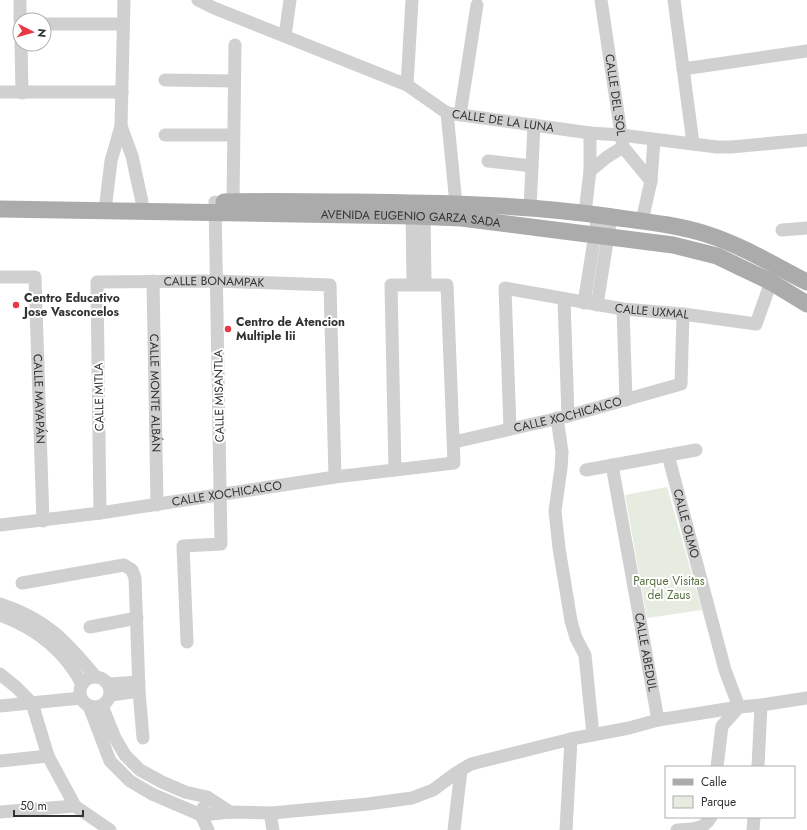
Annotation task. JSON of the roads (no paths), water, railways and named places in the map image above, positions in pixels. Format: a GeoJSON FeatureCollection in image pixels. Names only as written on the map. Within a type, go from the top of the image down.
{"type":"FeatureCollection","features":[{"type":"Feature","properties":{"kind":"main road","name":"AVENIDA EUGENIO GARZA SADA"},"geometry":{"type":"LineString","coordinates":[[0,200],[142,202],[216,207],[233,202],[418,209],[461,218],[673,245],[717,256],[772,282],[807,304]]}},
{"type":"Feature","properties":{"kind":"main road","name":"AVENIDA EUGENIO GARZA SADA"},"geometry":{"type":"LineString","coordinates":[[0,209],[216,207],[418,209],[456,204],[530,208],[598,215],[680,227],[709,235],[735,245],[807,282]]}},
{"type":"Feature","properties":{"kind":"street"},"geometry":{"type":"LineString","coordinates":[[20,0],[20,12]]}},
{"type":"Feature","properties":{"kind":"street"},"geometry":{"type":"LineString","coordinates":[[106,202],[111,161],[121,126],[124,0]]}},
{"type":"Feature","properties":{"kind":"street","name":"CALLE DE LA LUNA"},"geometry":{"type":"LineString","coordinates":[[198,0],[212,4],[285,36],[407,85],[454,114],[590,133],[622,141],[654,140],[731,147],[807,140]]}},
{"type":"Feature","properties":{"kind":"street"},"geometry":{"type":"LineString","coordinates":[[285,36],[290,0]]}},
{"type":"Feature","properties":{"kind":"street"},"geometry":{"type":"LineString","coordinates":[[407,85],[412,0]]}},
{"type":"Feature","properties":{"kind":"street","name":"CALLE DEL SOL"},"geometry":{"type":"LineString","coordinates":[[601,0],[622,141],[651,181]]}},
{"type":"Feature","properties":{"kind":"street"},"geometry":{"type":"LineString","coordinates":[[678,1],[683,69],[693,143]]}},
{"type":"Feature","properties":{"kind":"street"},"geometry":{"type":"LineString","coordinates":[[456,204],[454,114],[477,5]]}},
{"type":"Feature","properties":{"kind":"street"},"geometry":{"type":"LineString","coordinates":[[52,24],[123,24]]}},
{"type":"Feature","properties":{"kind":"street"},"geometry":{"type":"LineString","coordinates":[[233,202],[235,45]]}},
{"type":"Feature","properties":{"kind":"street"},"geometry":{"type":"LineString","coordinates":[[683,69],[807,51]]}},
{"type":"Feature","properties":{"kind":"street"},"geometry":{"type":"LineString","coordinates":[[21,52],[22,93]]}},
{"type":"Feature","properties":{"kind":"street"},"geometry":{"type":"LineString","coordinates":[[165,80],[234,81]]}},
{"type":"Feature","properties":{"kind":"street"},"geometry":{"type":"LineString","coordinates":[[0,92],[122,92]]}},
{"type":"Feature","properties":{"kind":"street"},"geometry":{"type":"LineString","coordinates":[[530,208],[534,125]]}},
{"type":"Feature","properties":{"kind":"street"},"geometry":{"type":"LineString","coordinates":[[121,126],[132,156],[142,202]]}},
{"type":"Feature","properties":{"kind":"street"},"geometry":{"type":"LineString","coordinates":[[590,133],[590,171],[601,236],[591,304]]}},
{"type":"Feature","properties":{"kind":"street"},"geometry":{"type":"LineString","coordinates":[[165,135],[233,135]]}},
{"type":"Feature","properties":{"kind":"street"},"geometry":{"type":"LineString","coordinates":[[642,221],[651,181],[654,140]]}},
{"type":"Feature","properties":{"kind":"street"},"geometry":{"type":"LineString","coordinates":[[590,171],[607,157],[622,141]]}},
{"type":"Feature","properties":{"kind":"street"},"geometry":{"type":"LineString","coordinates":[[488,160],[532,166]]}},
{"type":"Feature","properties":{"kind":"street","name":"CALLE MISANTLA"},"geometry":{"type":"LineString","coordinates":[[187,642],[183,546],[221,544],[216,207]]}},
{"type":"Feature","properties":{"kind":"street"},"geometry":{"type":"LineString","coordinates":[[418,209],[419,284]]}},
{"type":"Feature","properties":{"kind":"street"},"geometry":{"type":"LineString","coordinates":[[782,230],[807,228]]}},
{"type":"Feature","properties":{"kind":"street","name":"CALLE MAYAPÁN"},"geometry":{"type":"LineString","coordinates":[[0,277],[35,276],[43,521]]}},
{"type":"Feature","properties":{"kind":"street","name":"CALLE MONTE ALBÁN"},"geometry":{"type":"LineString","coordinates":[[153,281],[157,505]]}},
{"type":"Feature","properties":{"kind":"street","name":"CALLE BONAMPAK"},"geometry":{"type":"LineString","coordinates":[[97,282],[216,281],[330,285],[335,477]]}},
{"type":"Feature","properties":{"kind":"street","name":"CALLE MITLA"},"geometry":{"type":"LineString","coordinates":[[97,282],[100,513]]}},
{"type":"Feature","properties":{"kind":"street","name":"CALLE UXMAL"},"geometry":{"type":"LineString","coordinates":[[510,429],[505,288],[623,309],[682,314],[756,324],[772,282]]}},
{"type":"Feature","properties":{"kind":"street"},"geometry":{"type":"LineString","coordinates":[[395,470],[391,285],[447,285],[454,442]]}},
{"type":"Feature","properties":{"kind":"street"},"geometry":{"type":"LineString","coordinates":[[564,299],[562,452],[555,511],[559,548],[571,621],[576,638],[585,655],[593,735]]}},
{"type":"Feature","properties":{"kind":"street"},"geometry":{"type":"LineString","coordinates":[[623,309],[626,400]]}},
{"type":"Feature","properties":{"kind":"street","name":"CALLE XOCHICALCO"},"geometry":{"type":"LineString","coordinates":[[0,525],[43,521],[157,505],[335,477],[454,463],[454,442],[562,417],[681,384],[682,314]]}},
{"type":"Feature","properties":{"kind":"street"},"geometry":{"type":"LineString","coordinates":[[586,470],[696,450]]}},
{"type":"Feature","properties":{"kind":"street","name":"CALLE OLMO"},"geometry":{"type":"LineString","coordinates":[[668,455],[725,670],[739,707]]}},
{"type":"Feature","properties":{"kind":"street","name":"CALLE ABEDUL"},"geometry":{"type":"LineString","coordinates":[[612,465],[658,720]]}},
{"type":"Feature","properties":{"kind":"street"},"geometry":{"type":"LineString","coordinates":[[22,583],[124,566],[132,570],[135,578],[139,686],[143,738]]}},
{"type":"Feature","properties":{"kind":"street"},"geometry":{"type":"LineString","coordinates":[[0,604],[22,612],[57,634],[95,676],[105,680],[110,689],[109,699],[102,706],[96,707],[85,702],[0,706]]}},
{"type":"Feature","properties":{"kind":"street"},"geometry":{"type":"LineString","coordinates":[[0,616],[15,621],[49,642],[64,656],[74,669],[82,684]]}},
{"type":"Feature","properties":{"kind":"street"},"geometry":{"type":"LineString","coordinates":[[90,626],[137,618]]}},
{"type":"Feature","properties":{"kind":"street"},"geometry":{"type":"LineString","coordinates":[[1,675],[16,687],[32,704],[48,756],[75,806],[110,830]]}},
{"type":"Feature","properties":{"kind":"street"},"geometry":{"type":"LineString","coordinates":[[95,676],[85,680],[80,688],[110,761],[130,781],[152,794],[201,816],[230,812],[272,813],[368,804],[412,798],[433,790],[471,764],[570,739],[629,728],[658,720],[807,698]]}},
{"type":"Feature","properties":{"kind":"street"},"geometry":{"type":"LineString","coordinates":[[110,689],[139,686]]}},
{"type":"Feature","properties":{"kind":"street"},"geometry":{"type":"LineString","coordinates":[[758,766],[761,705]]}},
{"type":"Feature","properties":{"kind":"street"},"geometry":{"type":"LineString","coordinates":[[102,706],[115,738],[125,755],[140,770],[185,792],[207,797],[230,812]]}},
{"type":"Feature","properties":{"kind":"street"},"geometry":{"type":"LineString","coordinates":[[717,766],[722,726],[739,707]]}},
{"type":"Feature","properties":{"kind":"street"},"geometry":{"type":"LineString","coordinates":[[566,830],[570,739]]}},
{"type":"Feature","properties":{"kind":"street"},"geometry":{"type":"LineString","coordinates":[[0,761],[48,756]]}},
{"type":"Feature","properties":{"kind":"street"},"geometry":{"type":"LineString","coordinates":[[454,830],[461,770]]}},
{"type":"Feature","properties":{"kind":"street"},"geometry":{"type":"LineString","coordinates":[[207,797],[201,816],[208,830]]}},
{"type":"Feature","properties":{"kind":"street"},"geometry":{"type":"LineString","coordinates":[[0,812],[75,806]]}},
{"type":"Feature","properties":{"kind":"street"},"geometry":{"type":"LineString","coordinates":[[272,813],[271,818],[273,830]]}},
{"type":"Feature","properties":{"kind":"street"},"geometry":{"type":"LineString","coordinates":[[677,830],[700,829],[708,824],[711,818]]}},
{"type":"Feature","properties":{"kind":"street"},"geometry":{"type":"LineString","coordinates":[[753,830],[754,818]]}},
{"type":"Feature","properties":{"kind":"place","name":"Centro Educativo Jose Vasconcelos"},"geometry":{"type":"Point","coordinates":[16,305]}},
{"type":"Feature","properties":{"kind":"place","name":"Centro de Atencion Multiple Iii"},"geometry":{"type":"Point","coordinates":[228,329]}},
{"type":"Feature","properties":{"kind":"park label","name":"Parque Visitas del Zaus"},"geometry":{"type":"Point","coordinates":[669,588]}}]}
